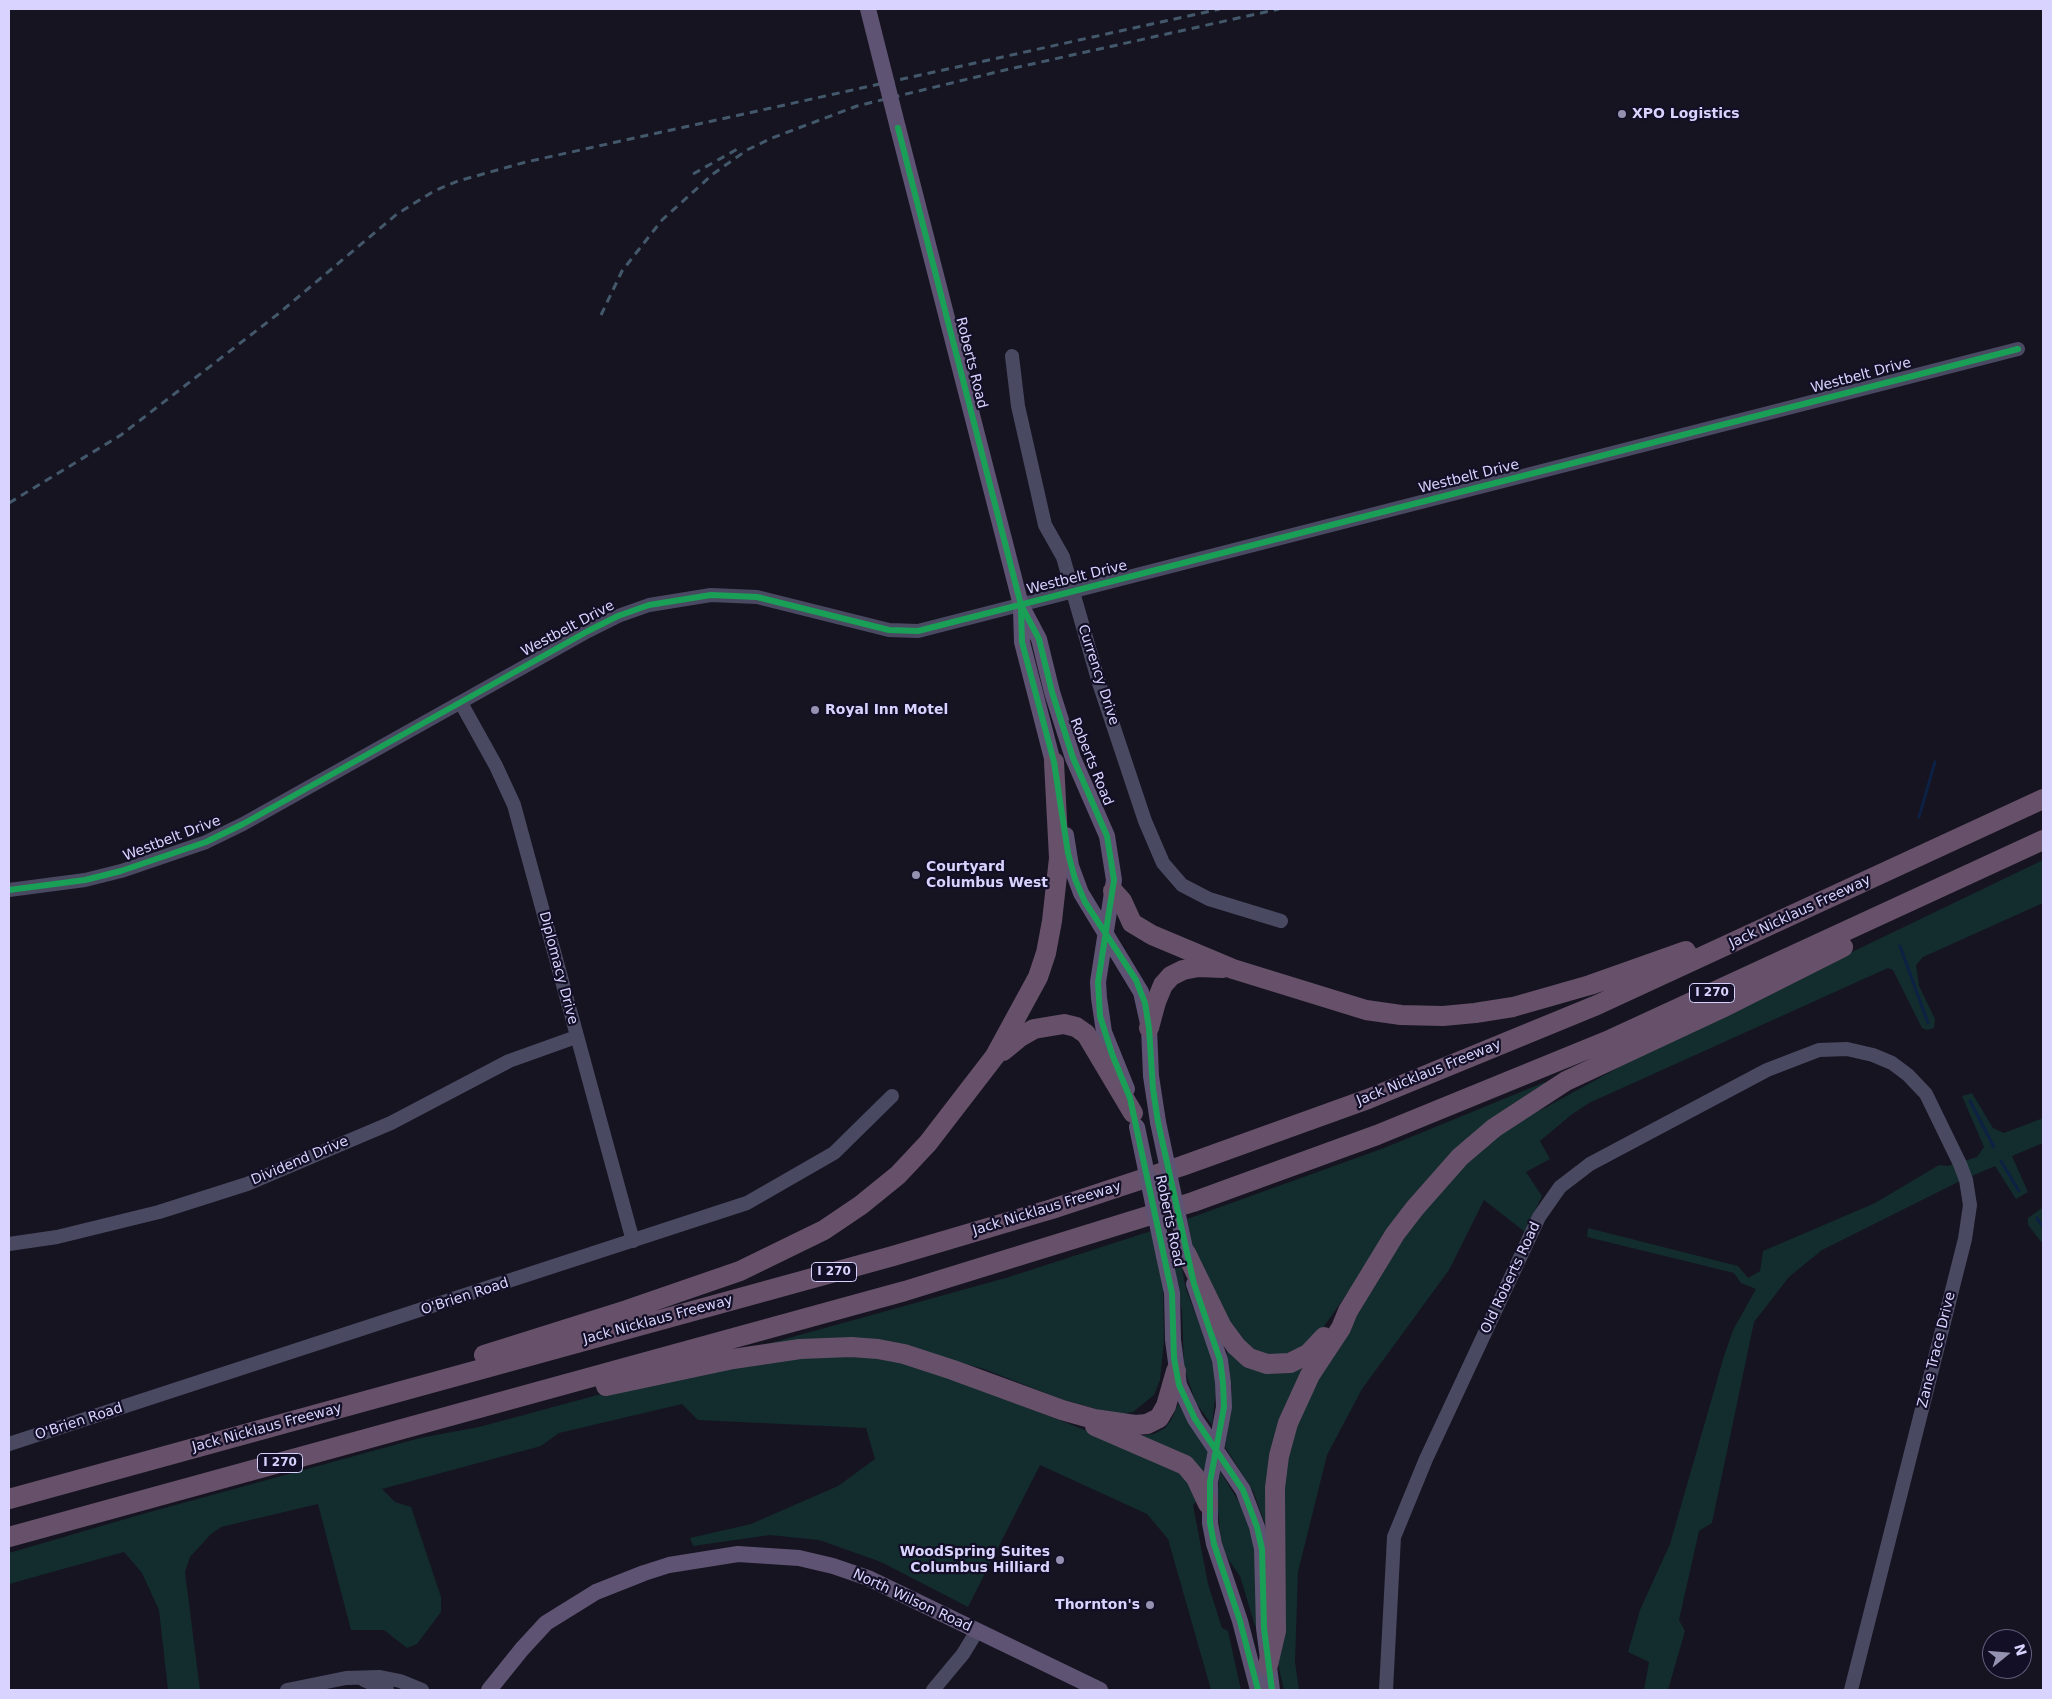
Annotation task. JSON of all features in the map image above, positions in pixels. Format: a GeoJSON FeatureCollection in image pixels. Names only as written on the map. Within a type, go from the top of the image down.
{"type":"FeatureCollection","features":[{"type":"Feature","properties":{"kind":"highway"},"geometry":{"type":"LineString","coordinates":[[293,1421],[543,1335],[685,1291],[740,1270],[792,1247],[824,1230],[861,1205],[898,1175],[928,1143],[995,1056],[1038,976],[1046,953],[1059,858],[1054,762]]}},
{"type":"Feature","properties":{"kind":"highway","name":"Jack Nicklaus Freeway"},"geometry":{"type":"LineString","coordinates":[[9,1499],[893,1256],[1052,1209],[1182,1166],[1368,1099],[1597,1005],[2043,799]]}},
{"type":"Feature","properties":{"kind":"highway","name":"I 270"},"geometry":{"type":"LineString","coordinates":[[9,1537],[905,1291],[1202,1199],[1377,1135],[1607,1041],[2043,840]]}},
{"type":"Feature","properties":{"kind":"highway"},"geometry":{"type":"LineString","coordinates":[[1268,1665],[1276,1631],[1274,1511],[1281,1448],[1288,1423],[1304,1386],[1341,1328],[1348,1310],[1395,1234],[1415,1208],[1460,1157],[1494,1128],[1566,1081],[1804,967],[1896,919],[1961,878]]}},
{"type":"Feature","properties":{"kind":"highway"},"geometry":{"type":"LineString","coordinates":[[1113,891],[1122,901],[1132,923],[1152,935],[1233,969],[1366,1010],[1410,1015],[1476,1014],[1536,1001],[1590,985],[1806,909]]}},
{"type":"Feature","properties":{"kind":"highway"},"geometry":{"type":"LineString","coordinates":[[1149,1028],[1163,985],[1171,976],[1183,970],[1198,967],[1233,969]]}},
{"type":"Feature","properties":{"kind":"highway"},"geometry":{"type":"LineString","coordinates":[[995,1056],[1020,1036],[1034,1029],[1064,1024],[1076,1027],[1086,1034],[1103,1058],[1135,1120]]}},
{"type":"Feature","properties":{"kind":"highway"},"geometry":{"type":"LineString","coordinates":[[1186,1252],[1222,1327],[1241,1352],[1258,1362],[1281,1365],[1302,1358],[1315,1348],[1348,1310]]}},
{"type":"Feature","properties":{"kind":"highway"},"geometry":{"type":"LineString","coordinates":[[410,1426],[486,1416],[665,1372],[733,1359],[800,1350],[851,1347],[904,1354],[1062,1410],[1122,1424],[1147,1424],[1159,1418],[1163,1412],[1176,1371]]}},
{"type":"Feature","properties":{"kind":"highway"},"geometry":{"type":"LineString","coordinates":[[1062,1410],[1116,1437],[1185,1465],[1196,1478],[1208,1504]]}},
{"type":"Feature","properties":{"kind":"main road","name":"Roberts Road"},"geometry":{"type":"LineString","coordinates":[[868,9],[1021,605],[1022,642],[1054,762],[1071,866],[1085,902],[1141,992],[1149,1028],[1152,1083],[1158,1122],[1186,1252],[1201,1309],[1220,1360],[1222,1375],[1224,1407],[1208,1504],[1214,1544],[1240,1621],[1258,1690]]}},
{"type":"Feature","properties":{"kind":"main road","name":"Roberts Road"},"geometry":{"type":"LineString","coordinates":[[1021,605],[1039,639],[1052,692],[1073,758],[1107,836],[1112,860],[1113,891],[1098,982],[1100,1016],[1104,1032],[1125,1084],[1135,1120],[1172,1293],[1176,1371],[1189,1408],[1243,1490],[1260,1538],[1268,1665],[1272,1690]]}},
{"type":"Feature","properties":{"kind":"main road","name":"North Wilson Road"},"geometry":{"type":"LineString","coordinates":[[489,1690],[531,1638],[564,1610],[596,1592],[644,1572],[715,1556],[738,1554],[787,1557],[833,1566],[868,1578],[1100,1690]]}},
{"type":"Feature","properties":{"kind":"street","name":"Westbelt Drive"},"geometry":{"type":"LineString","coordinates":[[9,890],[85,880],[126,870],[206,842],[618,616],[670,600],[711,595],[757,597],[889,630],[918,631],[2018,349]]}},
{"type":"Feature","properties":{"kind":"street","name":"Currency Drive"},"geometry":{"type":"LineString","coordinates":[[1012,356],[1018,406],[1045,525],[1063,557],[1102,692],[1162,862],[1182,885],[1209,899],[1281,921]]}},
{"type":"Feature","properties":{"kind":"street","name":"Diplomacy Drive"},"geometry":{"type":"LineString","coordinates":[[461,703],[496,766],[514,805],[633,1242]]}},
{"type":"Feature","properties":{"kind":"street","name":"Dividend Drive"},"geometry":{"type":"LineString","coordinates":[[9,1244],[57,1236],[159,1212],[247,1184],[391,1123],[509,1061],[576,1037]]}},
{"type":"Feature","properties":{"kind":"street","name":"Old Roberts Road"},"geometry":{"type":"LineString","coordinates":[[1386,1690],[1394,1537],[1426,1459],[1539,1217],[1560,1186],[1590,1164],[1767,1070],[1819,1050],[1858,1050]]}},
{"type":"Feature","properties":{"kind":"street","name":"Zane Trace Drive"},"geometry":{"type":"LineString","coordinates":[[1851,1690],[1965,1239],[1970,1205],[1966,1180],[1960,1164],[1926,1094],[1908,1075],[1892,1063],[1858,1050]]}},
{"type":"Feature","properties":{"kind":"street","name":"O'Brien Road"},"geometry":{"type":"LineString","coordinates":[[9,1444],[633,1242],[747,1203],[834,1153],[892,1096]]}},
{"type":"Feature","properties":{"kind":"street"},"geometry":{"type":"LineString","coordinates":[[933,1690],[963,1654],[977,1631]]}},
{"type":"Feature","properties":{"kind":"street"},"geometry":{"type":"LineString","coordinates":[[287,1690],[331,1680],[380,1677],[400,1681],[422,1690]]}},
{"type":"Feature","properties":{"kind":"street"},"geometry":{"type":"LineString","coordinates":[[359,1678],[387,1690]]}},
{"type":"Feature","properties":{"kind":"green space"},"geometry":{"type":"Polygon","coordinates":[[[2043,860],[2043,903],[1923,957],[1916,965],[1919,986],[1935,1019],[1934,1028],[1927,1030],[1922,1028],[1893,970],[1888,968],[1589,1103],[1571,1115],[1540,1141],[1550,1159],[1526,1172],[1542,1196],[1525,1232],[1484,1200],[1449,1270],[1362,1389],[1327,1455],[1298,1572],[1295,1662],[1299,1690],[1284,1690],[1278,1664],[1285,1462],[1305,1401],[1398,1247],[1435,1194],[1465,1163],[1527,1113],[1541,1110],[1663,1043],[2043,860]]]}},
{"type":"Feature","properties":{"kind":"green space"},"geometry":{"type":"Polygon","coordinates":[[[1545,1082],[1547,1086],[1377,1251],[1313,1342],[1299,1354],[1268,1358],[1242,1344],[1196,1262],[1187,1219],[1384,1148],[1545,1082]]]}},
{"type":"Feature","properties":{"kind":"green space"},"geometry":{"type":"Polygon","coordinates":[[[1972,1093],[1993,1128],[2004,1133],[2043,1118],[2043,1143],[2012,1156],[2028,1192],[2016,1199],[1995,1166],[1954,1184],[1822,1250],[1789,1277],[1754,1322],[1712,1523],[1699,1531],[1679,1620],[1685,1631],[1668,1690],[1644,1690],[1649,1662],[1628,1652],[1640,1610],[1670,1544],[1733,1330],[1756,1289],[1741,1283],[1734,1273],[1587,1237],[1588,1228],[1738,1266],[1748,1278],[1760,1271],[1763,1251],[1875,1203],[1939,1165],[1948,1166],[1977,1157],[1984,1147],[1962,1096],[1972,1093]]]}},
{"type":"Feature","properties":{"kind":"green space"},"geometry":{"type":"Polygon","coordinates":[[[2042,1208],[2043,1244],[2028,1225],[2028,1218],[2042,1208]]]}},
{"type":"Feature","properties":{"kind":"green space"},"geometry":{"type":"Polygon","coordinates":[[[1151,1231],[1163,1286],[1164,1341],[1160,1380],[1154,1395],[1133,1412],[1121,1414],[1061,1399],[984,1369],[919,1351],[767,1344],[1009,1277],[1151,1231]]]}},
{"type":"Feature","properties":{"kind":"green space"},"geometry":{"type":"Polygon","coordinates":[[[1178,1250],[1186,1289],[1210,1352],[1215,1373],[1216,1391],[1212,1425],[1196,1403],[1184,1368],[1182,1312],[1172,1253],[1178,1250]]]}},
{"type":"Feature","properties":{"kind":"green space"},"geometry":{"type":"Polygon","coordinates":[[[1226,1347],[1238,1357],[1313,1358],[1267,1529],[1253,1491],[1225,1447],[1232,1389],[1226,1347]]]}},
{"type":"Feature","properties":{"kind":"green space"},"geometry":{"type":"Polygon","coordinates":[[[824,1354],[893,1359],[943,1375],[1165,1461],[1190,1481],[1197,1501],[1193,1505],[1208,1584],[1222,1628],[1228,1631],[1241,1690],[1211,1690],[1168,1539],[1147,1514],[1040,1465],[968,1607],[881,1562],[819,1540],[770,1535],[693,1546],[690,1538],[751,1524],[838,1486],[875,1459],[866,1428],[698,1420],[682,1404],[559,1433],[541,1446],[382,1489],[395,1502],[411,1507],[441,1597],[441,1612],[417,1644],[407,1648],[384,1630],[351,1630],[318,1504],[221,1527],[210,1535],[190,1557],[185,1572],[200,1690],[168,1690],[159,1610],[142,1573],[124,1552],[9,1584],[9,1553],[139,1515],[420,1438],[479,1427],[605,1393],[696,1373],[824,1354]]]}},
{"type":"Feature","properties":{"kind":"green space"},"geometry":{"type":"Polygon","coordinates":[[[1178,1404],[1208,1451],[1203,1475],[1136,1436],[1154,1434],[1165,1428],[1178,1404]]]}},
{"type":"Feature","properties":{"kind":"green space"},"geometry":{"type":"Polygon","coordinates":[[[1220,1471],[1242,1507],[1252,1538],[1255,1556],[1257,1626],[1255,1626],[1240,1576],[1226,1556],[1221,1539],[1217,1500],[1220,1471]]]}},
{"type":"Feature","properties":{"kind":"waterway"},"geometry":{"type":"LineString","coordinates":[[1919,817],[1935,762]]}},
{"type":"Feature","properties":{"kind":"waterway"},"geometry":{"type":"LineString","coordinates":[[1900,946],[1928,1023]]}},
{"type":"Feature","properties":{"kind":"waterway"},"geometry":{"type":"LineString","coordinates":[[1970,1101],[1994,1147]]}},
{"type":"Feature","properties":{"kind":"waterway"},"geometry":{"type":"LineString","coordinates":[[2001,1161],[2019,1191]]}},
{"type":"Feature","properties":{"kind":"waterway"},"geometry":{"type":"LineString","coordinates":[[2037,1218],[2043,1227]]}},
{"type":"Feature","properties":{"kind":"railway"},"geometry":{"type":"LineString","coordinates":[[9,503],[121,435],[278,314],[397,214],[434,191],[458,181],[526,162],[1220,9]]}},
{"type":"Feature","properties":{"kind":"railway"},"geometry":{"type":"LineString","coordinates":[[601,315],[622,271],[662,220],[713,174],[747,150],[772,138],[857,106],[1005,70],[1279,9]]}},
{"type":"Feature","properties":{"kind":"railway"},"geometry":{"type":"LineString","coordinates":[[693,174],[741,147]]}},
{"type":"Feature","properties":{"kind":"cycle path"},"geometry":{"type":"LineString","coordinates":[[898,128],[1021,605],[1039,639],[1052,692],[1073,758],[1107,836],[1114,880],[1098,982],[1100,1016],[1112,1054],[1130,1098],[1172,1293],[1174,1358],[1179,1385],[1195,1419],[1243,1490],[1257,1527],[1262,1549],[1264,1628],[1272,1690]]}},
{"type":"Feature","properties":{"kind":"cycle path"},"geometry":{"type":"LineString","coordinates":[[9,890],[85,880],[121,871],[206,842],[243,824],[588,631],[618,616],[649,605],[711,595],[757,597],[889,630],[918,631],[2018,349]]}},
{"type":"Feature","properties":{"kind":"cycle path"},"geometry":{"type":"LineString","coordinates":[[1021,610],[1022,642],[1054,762],[1068,853],[1075,879],[1085,902],[1136,980],[1145,1003],[1158,1122],[1194,1284],[1220,1360],[1223,1383],[1224,1407],[1210,1482],[1210,1523],[1214,1544],[1240,1621],[1258,1690]]}},
{"type":"Feature","properties":{"kind":"place","name":"XPO Logistics"},"geometry":{"type":"Point","coordinates":[1622,114]}},
{"type":"Feature","properties":{"kind":"place","name":"Royal Inn Motel"},"geometry":{"type":"Point","coordinates":[815,710]}},
{"type":"Feature","properties":{"kind":"place","name":"Courtyard Columbus West"},"geometry":{"type":"Point","coordinates":[916,875]}},
{"type":"Feature","properties":{"kind":"place","name":"WoodSpring Suites Columbus Hilliard"},"geometry":{"type":"Point","coordinates":[1060,1560]}},
{"type":"Feature","properties":{"kind":"place","name":"Thornton's"},"geometry":{"type":"Point","coordinates":[1150,1605]}}]}
